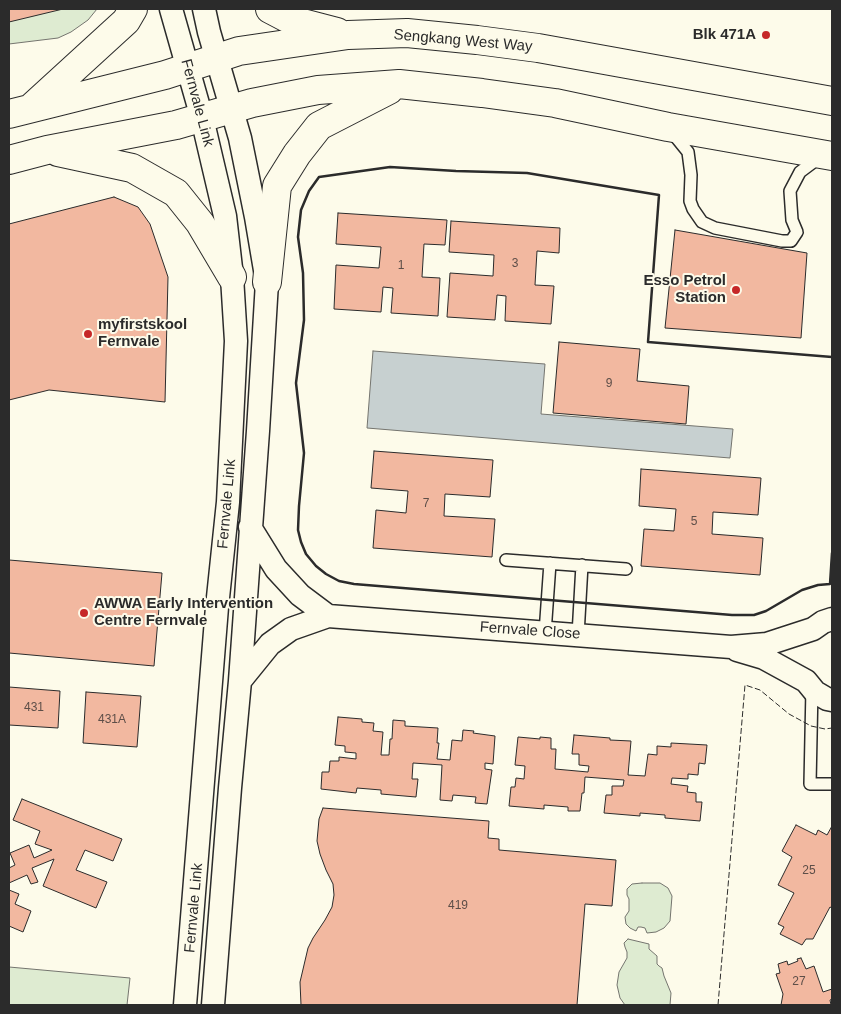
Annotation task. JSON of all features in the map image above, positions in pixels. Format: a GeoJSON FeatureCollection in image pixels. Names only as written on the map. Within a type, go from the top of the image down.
{"type":"FeatureCollection","features":[{"type":"Feature","properties":{"kind":"main road"},"geometry":{"type":"LineString","coordinates":[[19,111],[126,21],[133,9]]}},
{"type":"Feature","properties":{"kind":"main road"},"geometry":{"type":"LineString","coordinates":[[270,9],[291,20],[348,35]]}},
{"type":"Feature","properties":{"kind":"main road","name":"Sengkang West Way"},"geometry":{"type":"LineString","coordinates":[[19,111],[165,75],[239,51],[348,35],[407,33],[538,48],[832,101]]}},
{"type":"Feature","properties":{"kind":"main road"},"geometry":{"type":"LineString","coordinates":[[267,282],[276,186],[297,154],[320,126],[399,84]]}},
{"type":"Feature","properties":{"kind":"main road"},"geometry":{"type":"LineString","coordinates":[[9,160],[47,150],[176,125],[252,103],[318,90],[399,84],[555,103],[668,128],[828,155]]}},
{"type":"Feature","properties":{"kind":"main road"},"geometry":{"type":"LineString","coordinates":[[47,150],[132,168],[176,193],[200,223],[232,277]]}},
{"type":"Feature","properties":{"kind":"street","name":"Fernvale Link"},"geometry":{"type":"LineString","coordinates":[[171,9],[189,68],[225,216],[232,277],[236,341],[228,502],[217,607],[185,1005]]}},
{"type":"Feature","properties":{"kind":"street","name":"Fernvale Link"},"geometry":{"type":"LineString","coordinates":[[204,9],[240,138],[267,282],[240,681],[212,1005]]}},
{"type":"Feature","properties":{"kind":"street"},"geometry":{"type":"LineString","coordinates":[[250,527],[276,569],[300,595],[328,616]]}},
{"type":"Feature","properties":{"kind":"street","name":"Fernvale Close"},"geometry":{"type":"LineString","coordinates":[[240,681],[270,644],[291,628],[328,616],[731,647],[767,644],[813,629],[823,622],[832,619]]}},
{"type":"Feature","properties":{"kind":"street","name":"Fernvale Close"},"geometry":{"type":"LineString","coordinates":[[731,647],[764,658],[806,681],[815,692],[832,700]]}},
{"type":"Feature","properties":{"kind":"lane"},"geometry":{"type":"LineString","coordinates":[[668,128],[688,152],[691,176],[690,201],[702,222],[715,228],[782,242],[791,241],[797,232],[792,220],[790,191],[800,172],[828,155]]}},
{"type":"Feature","properties":{"kind":"lane"},"geometry":{"type":"LineString","coordinates":[[506,560],[626,569]]}},
{"type":"Feature","properties":{"kind":"lane"},"geometry":{"type":"LineString","coordinates":[[545,633],[550,563]]}},
{"type":"Feature","properties":{"kind":"lane"},"geometry":{"type":"LineString","coordinates":[[578,635],[582,565]]}},
{"type":"Feature","properties":{"kind":"lane"},"geometry":{"type":"LineString","coordinates":[[812,688],[810,784],[832,784]]}},
{"type":"Feature","properties":{"kind":"green space"},"geometry":{"type":"Polygon","coordinates":[[[9,9],[97,9],[88,20],[71,32],[58,38],[9,44],[9,9]]]}},
{"type":"Feature","properties":{"kind":"green space"},"geometry":{"type":"Polygon","coordinates":[[[660,883],[668,888],[672,896],[670,921],[664,928],[656,932],[647,933],[645,928],[641,927],[638,927],[636,931],[626,924],[625,917],[629,911],[627,889],[632,884],[660,883]]]}},
{"type":"Feature","properties":{"kind":"green space"},"geometry":{"type":"Polygon","coordinates":[[[628,939],[649,944],[649,949],[657,956],[657,964],[662,968],[671,993],[670,1005],[625,1005],[620,998],[617,985],[619,972],[627,958],[624,943],[628,939]]]}},
{"type":"Feature","properties":{"kind":"green space"},"geometry":{"type":"Polygon","coordinates":[[[9,967],[130,978],[127,1005],[9,1005],[9,967]]]}},
{"type":"Feature","properties":{"kind":"shaded area"},"geometry":{"type":"Polygon","coordinates":[[[373,351],[545,364],[541,414],[733,429],[730,458],[367,428],[373,351]]]}},
{"type":"Feature","properties":{"kind":"building"},"geometry":{"type":"Polygon","coordinates":[[[9,9],[63,9],[9,22],[9,9]]]}},
{"type":"Feature","properties":{"kind":"building","name":"myfirstskool Fernvale"},"geometry":{"type":"Polygon","coordinates":[[[114,197],[138,207],[150,224],[168,277],[165,402],[49,390],[9,400],[9,224],[114,197]]]}},
{"type":"Feature","properties":{"kind":"building"},"geometry":{"type":"Polygon","coordinates":[[[338,213],[447,220],[445,245],[424,244],[422,277],[440,278],[438,316],[391,313],[393,288],[383,287],[381,312],[334,309],[336,265],[379,268],[381,247],[336,244],[338,213]]]}},
{"type":"Feature","properties":{"kind":"building"},"geometry":{"type":"Polygon","coordinates":[[[451,221],[560,228],[559,253],[537,251],[535,285],[554,286],[551,324],[505,321],[506,296],[497,295],[495,320],[447,317],[450,273],[493,276],[494,255],[449,252],[451,221]]]}},
{"type":"Feature","properties":{"kind":"building","name":"Esso Petrol Station"},"geometry":{"type":"Polygon","coordinates":[[[675,230],[807,253],[801,338],[665,328],[675,230]]]}},
{"type":"Feature","properties":{"kind":"building"},"geometry":{"type":"Polygon","coordinates":[[[559,342],[640,349],[637,381],[689,386],[686,424],[553,413],[559,342]]]}},
{"type":"Feature","properties":{"kind":"building"},"geometry":{"type":"Polygon","coordinates":[[[374,451],[493,460],[490,497],[445,494],[444,516],[495,519],[492,557],[373,548],[376,510],[406,513],[408,491],[371,488],[374,451]]]}},
{"type":"Feature","properties":{"kind":"building"},"geometry":{"type":"Polygon","coordinates":[[[641,469],[761,478],[758,515],[713,512],[712,534],[763,538],[760,575],[641,566],[644,529],[674,531],[676,509],[639,506],[641,469]]]}},
{"type":"Feature","properties":{"kind":"building","name":"AWWA Early Intervention Centre Fernvale"},"geometry":{"type":"Polygon","coordinates":[[[9,560],[162,573],[154,666],[9,653],[9,560]]]}},
{"type":"Feature","properties":{"kind":"building"},"geometry":{"type":"Polygon","coordinates":[[[9,687],[60,691],[58,728],[9,725],[9,687]]]}},
{"type":"Feature","properties":{"kind":"building"},"geometry":{"type":"Polygon","coordinates":[[[86,692],[141,696],[137,747],[83,743],[86,692]]]}},
{"type":"Feature","properties":{"kind":"building"},"geometry":{"type":"Polygon","coordinates":[[[338,717],[362,719],[362,722],[374,723],[373,731],[383,732],[381,755],[389,755],[393,720],[405,721],[405,726],[438,728],[437,759],[450,760],[452,740],[462,741],[463,730],[495,736],[493,764],[485,763],[485,769],[492,770],[487,804],[475,803],[476,797],[453,795],[452,801],[440,800],[442,765],[413,763],[412,779],[418,779],[416,797],[381,794],[381,790],[357,788],[356,793],[321,789],[322,772],[329,772],[330,761],[339,761],[339,757],[356,759],[356,753],[345,752],[345,746],[335,745],[338,717]]]}},
{"type":"Feature","properties":{"kind":"building"},"geometry":{"type":"Polygon","coordinates":[[[574,735],[631,741],[628,775],[645,776],[648,754],[657,755],[657,746],[671,747],[671,743],[707,745],[705,764],[699,763],[698,775],[688,774],[688,779],[672,778],[671,784],[688,786],[687,792],[696,793],[696,802],[702,802],[700,821],[665,818],[665,815],[640,813],[640,816],[604,813],[606,795],[612,795],[612,786],[623,786],[624,780],[585,777],[580,811],[568,811],[568,807],[544,805],[544,809],[509,806],[511,787],[515,787],[516,778],[524,779],[525,766],[515,765],[518,737],[551,738],[551,749],[556,749],[555,769],[588,772],[589,766],[579,765],[579,754],[572,754],[574,735]]]}},
{"type":"Feature","properties":{"kind":"building"},"geometry":{"type":"Polygon","coordinates":[[[22,799],[122,839],[113,861],[85,850],[76,870],[107,882],[96,908],[43,886],[54,859],[32,868],[38,882],[31,884],[27,875],[9,883],[9,868],[15,865],[10,853],[29,845],[34,858],[52,850],[35,844],[40,831],[13,820],[22,799]]]}},
{"type":"Feature","properties":{"kind":"building"},"geometry":{"type":"Polygon","coordinates":[[[323,808],[489,821],[488,838],[499,839],[499,850],[616,860],[612,906],[585,904],[577,1005],[301,1005],[300,982],[308,948],[332,907],[334,895],[333,884],[320,854],[317,841],[319,819],[323,808]]]}},
{"type":"Feature","properties":{"kind":"building"},"geometry":{"type":"Polygon","coordinates":[[[796,825],[816,835],[818,830],[827,835],[832,826],[832,908],[830,907],[813,939],[806,939],[802,945],[780,934],[784,927],[778,924],[794,893],[778,885],[792,857],[782,851],[796,825]]]}},
{"type":"Feature","properties":{"kind":"building"},"geometry":{"type":"Polygon","coordinates":[[[9,890],[19,894],[15,904],[31,911],[23,932],[9,926],[9,890]]]}},
{"type":"Feature","properties":{"kind":"building"},"geometry":{"type":"Polygon","coordinates":[[[801,958],[806,969],[814,966],[823,992],[832,989],[831,1005],[781,1005],[783,994],[776,974],[780,973],[778,964],[787,961],[788,965],[801,958]]]}},
{"type":"Feature","properties":{"kind":"fence"},"geometry":{"type":"LineString","coordinates":[[832,553],[830,584],[832,584]]}},
{"type":"Feature","properties":{"kind":"fence"},"geometry":{"type":"LineString","coordinates":[[718,1005],[745,685],[760,690],[789,714],[811,726],[825,729],[832,728]]}},
{"type":"Feature","properties":{"kind":"wall"},"geometry":{"type":"LineString","coordinates":[[832,357],[648,342],[659,195],[527,173],[390,167],[319,177],[309,191],[301,210],[298,237],[303,273],[304,320],[296,383],[304,453],[298,530],[306,554],[326,574],[339,581],[354,584],[732,615],[754,615],[766,611],[802,590],[818,585],[830,584],[832,553]]}},
{"type":"Feature","properties":{"kind":"place","name":"Blk 471A"},"geometry":{"type":"Point","coordinates":[766,35]}},
{"type":"Feature","properties":{"kind":"place","name":"Esso Petrol Station"},"geometry":{"type":"Point","coordinates":[736,290]}},
{"type":"Feature","properties":{"kind":"place","name":"myfirstskool Fernvale"},"geometry":{"type":"Point","coordinates":[88,334]}},
{"type":"Feature","properties":{"kind":"place","name":"AWWA Early Intervention Centre Fernvale"},"geometry":{"type":"Point","coordinates":[84,613]}}]}
